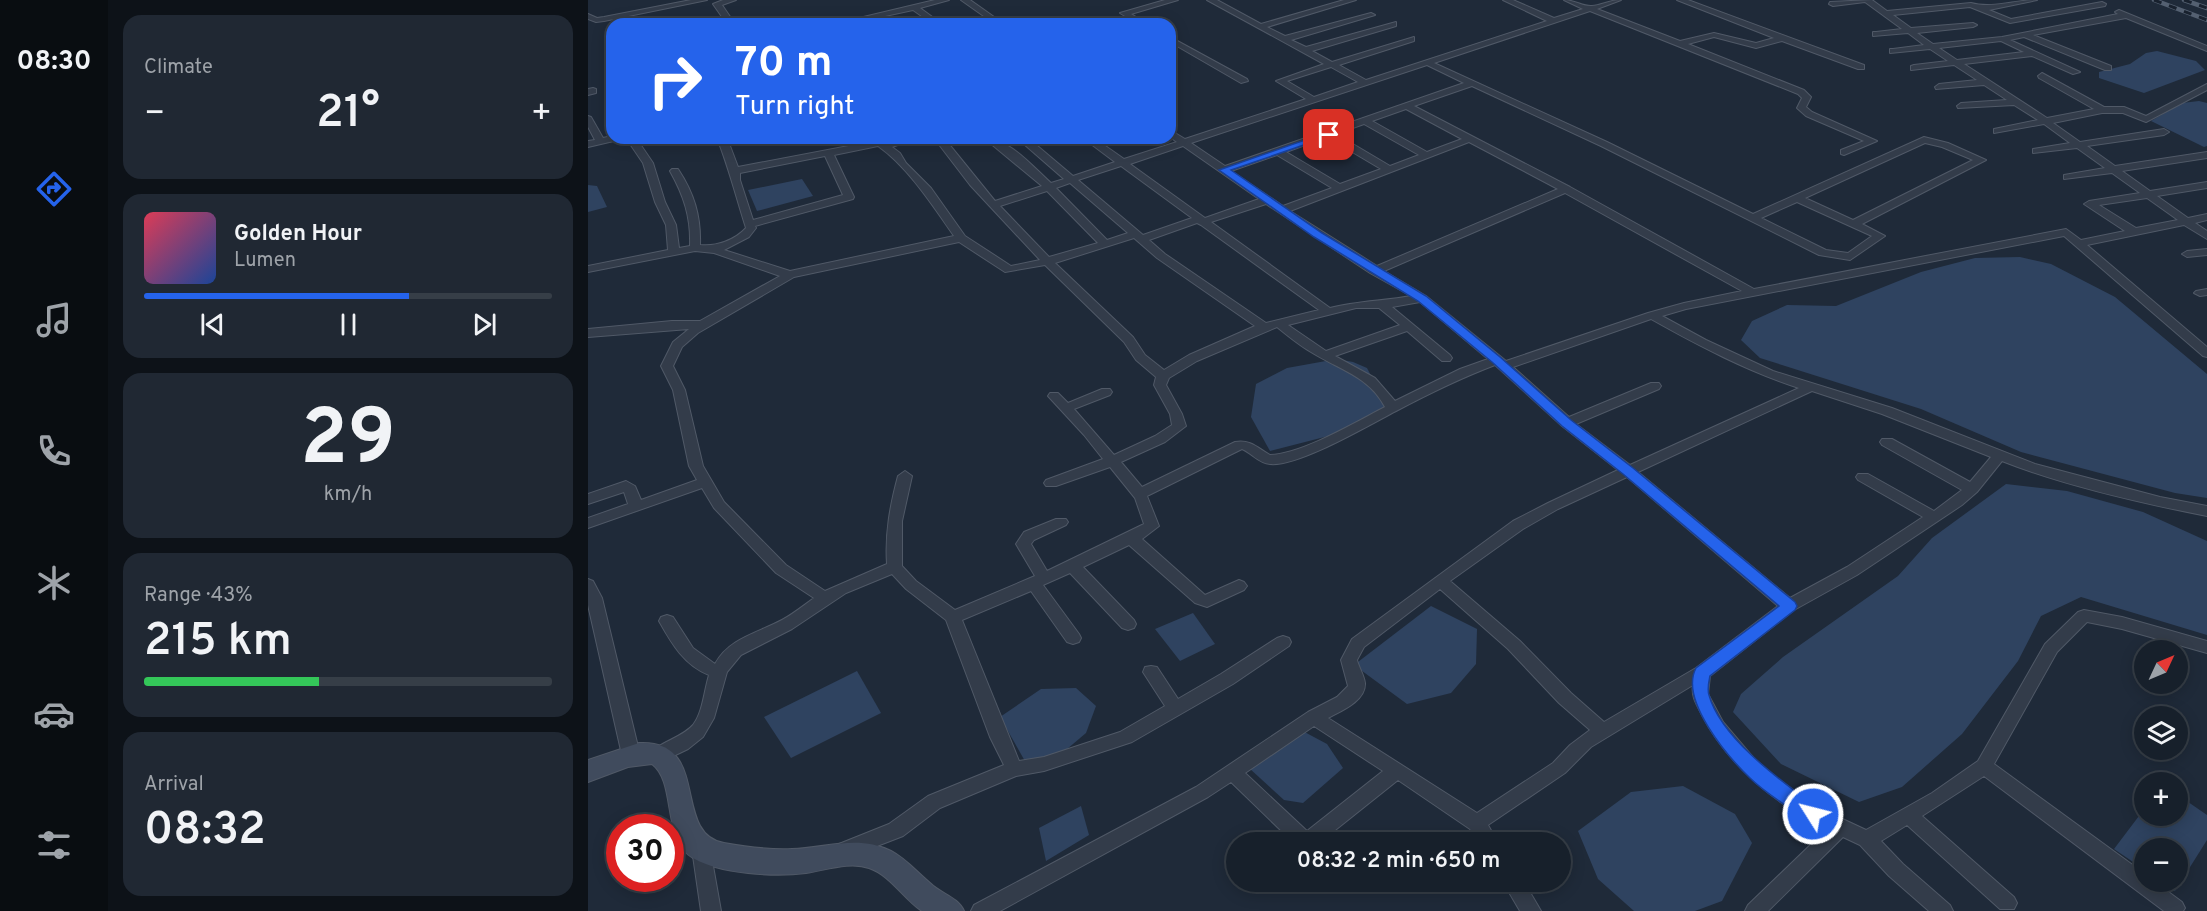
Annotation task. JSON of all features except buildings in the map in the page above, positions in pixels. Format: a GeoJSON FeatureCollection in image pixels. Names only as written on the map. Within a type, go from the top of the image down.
{"type":"FeatureCollection","features":[{"type":"Feature","properties":{"kind":"street"},"geometry":{"type":"LineString","coordinates":[[609,18],[703,0]]}},
{"type":"Feature","properties":{"kind":"street"},"geometry":{"type":"LineString","coordinates":[[727,18],[717,4],[732,0]]}},
{"type":"Feature","properties":{"kind":"street"},"geometry":{"type":"LineString","coordinates":[[876,18],[945,0]]}},
{"type":"Feature","properties":{"kind":"street"},"geometry":{"type":"LineString","coordinates":[[965,0],[991,18]]}},
{"type":"Feature","properties":{"kind":"street"},"geometry":{"type":"LineString","coordinates":[[1133,18],[1124,13],[1174,0]]}},
{"type":"Feature","properties":{"kind":"street"},"geometry":{"type":"LineString","coordinates":[[1211,0],[1366,84]]}},
{"type":"Feature","properties":{"kind":"street"},"geometry":{"type":"LineString","coordinates":[[1262,26],[1352,0]]}},
{"type":"Feature","properties":{"kind":"street"},"geometry":{"type":"LineString","coordinates":[[1507,0],[1554,21]]}},
{"type":"Feature","properties":{"kind":"street"},"geometry":{"type":"LineString","coordinates":[[1568,0],[1801,92],[1807,97],[1801,108],[1809,114],[1872,141],[1844,152]]}},
{"type":"Feature","properties":{"kind":"street"},"geometry":{"type":"LineString","coordinates":[[994,205],[1617,0]]}},
{"type":"Feature","properties":{"kind":"street"},"geometry":{"type":"LineString","coordinates":[[1682,0],[1861,67]]}},
{"type":"Feature","properties":{"kind":"street"},"geometry":{"type":"LineString","coordinates":[[1833,4],[1865,0],[1930,46],[2045,121],[2207,236]]}},
{"type":"Feature","properties":{"kind":"street"},"geometry":{"type":"LineString","coordinates":[[1925,0],[1944,8]]}},
{"type":"Feature","properties":{"kind":"street"},"geometry":{"type":"LineString","coordinates":[[1981,9],[2033,0]]}},
{"type":"Feature","properties":{"kind":"street"},"geometry":{"type":"LineString","coordinates":[[2092,0],[2207,49]]}},
{"type":"Feature","properties":{"kind":"street"},"geometry":{"type":"LineString","coordinates":[[1884,14],[1971,5],[2010,21],[2102,4]]}},
{"type":"Feature","properties":{"kind":"street"},"geometry":{"type":"LineString","coordinates":[[914,7],[930,18]]}},
{"type":"Feature","properties":{"kind":"street"},"geometry":{"type":"LineString","coordinates":[[1876,34],[1970,25],[1934,10]]}},
{"type":"Feature","properties":{"kind":"street"},"geometry":{"type":"LineString","coordinates":[[1285,39],[1371,15]]}},
{"type":"Feature","properties":{"kind":"street"},"geometry":{"type":"LineString","coordinates":[[1893,51],[2002,39],[2127,15]]}},
{"type":"Feature","properties":{"kind":"street"},"geometry":{"type":"LineString","coordinates":[[588,16],[596,20],[606,19]]}},
{"type":"Feature","properties":{"kind":"street"},"geometry":{"type":"LineString","coordinates":[[1306,50],[1394,24]]}},
{"type":"Feature","properties":{"kind":"street"},"geometry":{"type":"LineString","coordinates":[[2023,34],[2108,68]]}},
{"type":"Feature","properties":{"kind":"street"},"geometry":{"type":"LineString","coordinates":[[1680,44],[1707,36],[1722,37],[1749,46],[1763,46],[1782,38]]}},
{"type":"Feature","properties":{"kind":"street"},"geometry":{"type":"LineString","coordinates":[[1314,100],[1280,81],[1411,39]]}},
{"type":"Feature","properties":{"kind":"street"},"geometry":{"type":"LineString","coordinates":[[2002,39],[2076,72]]}},
{"type":"Feature","properties":{"kind":"street"},"geometry":{"type":"LineString","coordinates":[[1176,42],[1244,81]]}},
{"type":"Feature","properties":{"kind":"street"},"geometry":{"type":"LineString","coordinates":[[1914,68],[2033,53]]}},
{"type":"Feature","properties":{"kind":"street"},"geometry":{"type":"LineString","coordinates":[[1426,62],[1604,144],[1823,253],[1850,256],[1880,236],[1797,198]]}},
{"type":"Feature","properties":{"kind":"street"},"geometry":{"type":"LineString","coordinates":[[2042,76],[2102,110]]}},
{"type":"Feature","properties":{"kind":"street"},"geometry":{"type":"LineString","coordinates":[[1939,87],[1985,82]]}},
{"type":"Feature","properties":{"kind":"street"},"geometry":{"type":"LineString","coordinates":[[1224,170],[1472,83]]}},
{"type":"Feature","properties":{"kind":"street"},"geometry":{"type":"LineString","coordinates":[[1997,131],[2102,110],[2124,110],[2146,119],[2207,87]]}},
{"type":"Feature","properties":{"kind":"street"},"geometry":{"type":"LineString","coordinates":[[1961,106],[2015,102]]}},
{"type":"Feature","properties":{"kind":"street"},"geometry":{"type":"LineString","coordinates":[[1406,106],[1566,189],[1751,292]]}},
{"type":"Feature","properties":{"kind":"street"},"geometry":{"type":"LineString","coordinates":[[588,119],[600,141]]}},
{"type":"Feature","properties":{"kind":"street"},"geometry":{"type":"LineString","coordinates":[[1365,121],[1426,155]]}},
{"type":"Feature","properties":{"kind":"street"},"geometry":{"type":"LineString","coordinates":[[2036,151],[2164,132]]}},
{"type":"Feature","properties":{"kind":"street"},"geometry":{"type":"LineString","coordinates":[[1329,135],[1390,170]]}},
{"type":"Feature","properties":{"kind":"street"},"geometry":{"type":"LineString","coordinates":[[1176,138],[1374,270],[1422,298],[1500,363],[1566,423],[1628,471],[1789,606]]}},
{"type":"Feature","properties":{"kind":"street"},"geometry":{"type":"LineString","coordinates":[[1282,210],[1469,139]]}},
{"type":"Feature","properties":{"kind":"street"},"geometry":{"type":"LineString","coordinates":[[588,144],[606,140]]}},
{"type":"Feature","properties":{"kind":"street"},"geometry":{"type":"LineString","coordinates":[[1753,218],[1924,140],[1945,145],[1981,160],[1853,224]]}},
{"type":"Feature","properties":{"kind":"street"},"geometry":{"type":"LineString","coordinates":[[635,144],[648,163],[652,182],[683,222],[695,248]]}},
{"type":"Feature","properties":{"kind":"street"},"geometry":{"type":"LineString","coordinates":[[715,250],[745,235],[751,228],[735,180],[735,171],[724,144]]}},
{"type":"Feature","properties":{"kind":"street"},"geometry":{"type":"LineString","coordinates":[[735,171],[875,144]]}},
{"type":"Feature","properties":{"kind":"street"},"geometry":{"type":"LineString","coordinates":[[881,144],[897,155],[902,164],[927,190],[961,238],[1009,270],[1200,221],[1267,200]]}},
{"type":"Feature","properties":{"kind":"street"},"geometry":{"type":"LineString","coordinates":[[884,146],[891,144]]}},
{"type":"Feature","properties":{"kind":"street"},"geometry":{"type":"LineString","coordinates":[[944,144],[973,183],[1046,262],[1129,340],[1149,366],[1163,376]]}},
{"type":"Feature","properties":{"kind":"street"},"geometry":{"type":"LineString","coordinates":[[998,144],[1048,187],[1105,244]]}},
{"type":"Feature","properties":{"kind":"street"},"geometry":{"type":"LineString","coordinates":[[1029,144],[1161,256],[1264,327]]}},
{"type":"Feature","properties":{"kind":"street"},"geometry":{"type":"LineString","coordinates":[[1096,144],[1327,311]]}},
{"type":"Feature","properties":{"kind":"street"},"geometry":{"type":"LineString","coordinates":[[1278,151],[1339,188]]}},
{"type":"Feature","properties":{"kind":"street"},"geometry":{"type":"LineString","coordinates":[[750,224],[849,197],[829,154]]}},
{"type":"Feature","properties":{"kind":"street"},"geometry":{"type":"LineString","coordinates":[[2067,177],[2207,155]]}},
{"type":"Feature","properties":{"kind":"street"},"geometry":{"type":"LineString","coordinates":[[674,252],[691,197],[675,171]]}},
{"type":"Feature","properties":{"kind":"street"},"geometry":{"type":"LineString","coordinates":[[2135,232],[2089,204],[2145,193],[2207,185]]}},
{"type":"Feature","properties":{"kind":"street"},"geometry":{"type":"LineString","coordinates":[[1374,270],[1566,189]]}},
{"type":"Feature","properties":{"kind":"street"},"geometry":{"type":"LineString","coordinates":[[2084,243],[2207,217]]}},
{"type":"Feature","properties":{"kind":"street"},"geometry":{"type":"LineString","coordinates":[[1141,494],[1239,445],[1250,446],[1267,459],[1274,461],[1322,442],[1464,372],[1500,363],[1652,315],[1751,292],[2066,232],[2084,243],[2207,353]]}},
{"type":"Feature","properties":{"kind":"street"},"geometry":{"type":"LineString","coordinates":[[825,598],[781,569],[719,505],[696,466],[679,390],[667,366],[670,351],[700,325],[733,309],[790,274],[961,238]]}},
{"type":"Feature","properties":{"kind":"street"},"geometry":{"type":"LineString","coordinates":[[588,269],[695,248],[715,250],[790,274]]}},
{"type":"Feature","properties":{"kind":"street"},"geometry":{"type":"LineString","coordinates":[[2187,254],[2207,252]]}},
{"type":"Feature","properties":{"kind":"street"},"geometry":{"type":"LineString","coordinates":[[1051,483],[1112,461],[1160,439],[1179,426],[1176,414],[1160,385],[1163,376],[1193,358],[1264,327],[1281,325],[1356,305],[1422,298]]}},
{"type":"Feature","properties":{"kind":"street"},"geometry":{"type":"LineString","coordinates":[[1382,304],[1446,358]]}},
{"type":"Feature","properties":{"kind":"street"},"geometry":{"type":"LineString","coordinates":[[1652,315],[1702,343],[1769,374],[1887,411],[2030,467],[2149,500],[2207,511]]}},
{"type":"Feature","properties":{"kind":"street"},"geometry":{"type":"LineString","coordinates":[[588,333],[672,325],[700,325]]}},
{"type":"Feature","properties":{"kind":"street"},"geometry":{"type":"LineString","coordinates":[[1281,325],[1325,355],[1374,382],[1387,396],[1392,408]]}},
{"type":"Feature","properties":{"kind":"street"},"geometry":{"type":"LineString","coordinates":[[1325,355],[1407,327]]}},
{"type":"Feature","properties":{"kind":"street"},"geometry":{"type":"LineString","coordinates":[[1566,423],[1655,386]]}},
{"type":"Feature","properties":{"kind":"street"},"geometry":{"type":"LineString","coordinates":[[981,911],[1202,792],[1314,717],[1350,697],[1357,689],[1357,680],[1349,661],[1351,653],[1359,643],[1518,525],[1628,471],[1811,387]]}},
{"type":"Feature","properties":{"kind":"street"},"geometry":{"type":"LineString","coordinates":[[1066,408],[1106,392]]}},
{"type":"Feature","properties":{"kind":"street"},"geometry":{"type":"LineString","coordinates":[[953,617],[1038,581],[1152,526],[1148,507],[1141,494],[1089,432],[1054,396]]}},
{"type":"Feature","properties":{"kind":"street"},"geometry":{"type":"LineString","coordinates":[[1887,442],[1972,489]]}},
{"type":"Feature","properties":{"kind":"street"},"geometry":{"type":"LineString","coordinates":[[1477,823],[1559,768],[1568,755],[1601,730],[1639,711],[1702,673],[1789,606],[1852,571],[1934,517],[1972,489],[2000,455]]}},
{"type":"Feature","properties":{"kind":"street"},"geometry":{"type":"LineString","coordinates":[[905,476],[894,520],[892,539],[895,567],[911,585],[953,617],[999,737],[1014,769]]}},
{"type":"Feature","properties":{"kind":"street"},"geometry":{"type":"LineString","coordinates":[[1863,477],[1934,517]]}},
{"type":"Feature","properties":{"kind":"street"},"geometry":{"type":"LineString","coordinates":[[588,523],[706,482]]}},
{"type":"Feature","properties":{"kind":"street"},"geometry":{"type":"LineString","coordinates":[[588,499],[626,486],[630,489],[636,507]]}},
{"type":"Feature","properties":{"kind":"street"},"geometry":{"type":"LineString","coordinates":[[1061,522],[1029,536],[1023,544],[1038,581],[1073,638]]}},
{"type":"Feature","properties":{"kind":"street"},"geometry":{"type":"LineString","coordinates":[[1131,538],[1200,599],[1207,601],[1239,586]]}},
{"type":"Feature","properties":{"kind":"street"},"geometry":{"type":"LineString","coordinates":[[1072,565],[1128,624]]}},
{"type":"Feature","properties":{"kind":"street"},"geometry":{"type":"LineString","coordinates":[[659,755],[681,744],[700,729],[709,710],[718,672],[730,655],[750,642],[787,624],[825,598],[895,567]]}},
{"type":"Feature","properties":{"kind":"street"},"geometry":{"type":"LineString","coordinates":[[1440,581],[1514,645],[1564,698],[1601,730]]}},
{"type":"Feature","properties":{"kind":"street"},"geometry":{"type":"LineString","coordinates":[[588,585],[594,598],[631,755]]}},
{"type":"Feature","properties":{"kind":"street"},"geometry":{"type":"LineString","coordinates":[[1867,839],[1938,798],[1984,766],[2051,648],[2084,616],[2122,623],[2207,647]]}},
{"type":"Feature","properties":{"kind":"street"},"geometry":{"type":"LineString","coordinates":[[667,621],[686,653],[701,666],[718,672]]}},
{"type":"Feature","properties":{"kind":"street"},"geometry":{"type":"LineString","coordinates":[[828,857],[896,830],[934,802],[1014,769],[1044,764],[1126,737],[1176,710],[1283,642]]}},
{"type":"Feature","properties":{"kind":"street"},"geometry":{"type":"LineString","coordinates":[[1151,672],[1176,710]]}},
{"type":"Feature","properties":{"kind":"street"},"geometry":{"type":"LineString","coordinates":[[1702,673],[1700,693],[1717,727],[1757,774],[1813,814],[1867,839],[1896,870],[1943,911]]}},
{"type":"Feature","properties":{"kind":"street"},"geometry":{"type":"LineString","coordinates":[[1314,717],[1332,731],[1441,796],[1477,823],[1482,832]]}},
{"type":"Feature","properties":{"kind":"street"},"geometry":{"type":"LineString","coordinates":[[588,771],[631,755],[647,752],[659,755],[666,760],[688,831],[701,849],[711,911]]}},
{"type":"Feature","properties":{"kind":"street"},"geometry":{"type":"LineString","coordinates":[[1984,766],[2175,908]]}},
{"type":"Feature","properties":{"kind":"street"},"geometry":{"type":"LineString","coordinates":[[1232,772],[1306,842],[1398,770]]}},
{"type":"Feature","properties":{"kind":"street"},"geometry":{"type":"LineString","coordinates":[[1909,816],[2007,903]]}},
{"type":"Feature","properties":{"kind":"street"},"geometry":{"type":"LineString","coordinates":[[1755,911],[1841,827]]}},
{"type":"Feature","properties":{"kind":"street"},"geometry":{"type":"LineString","coordinates":[[701,849],[718,855],[775,863],[848,853],[868,855],[881,859],[934,903],[950,911]]}},
{"type":"Feature","properties":{"kind":"street"},"geometry":{"type":"LineString","coordinates":[[1519,892],[1531,911]]}},
{"type":"Feature","properties":{"kind":"water"},"geometry":{"type":"Polygon","coordinates":[[[2157,51],[2196,61],[2205,70],[2144,93],[2099,78],[2099,72],[2130,64],[2146,53],[2157,51]]]}},
{"type":"Feature","properties":{"kind":"water"},"geometry":{"type":"Polygon","coordinates":[[[2199,101],[2207,103],[2207,146],[2204,147],[2151,121],[2182,103],[2199,101]]]}},
{"type":"Feature","properties":{"kind":"water"},"geometry":{"type":"Polygon","coordinates":[[[802,179],[813,196],[757,211],[748,190],[802,179]]]}},
{"type":"Feature","properties":{"kind":"water"},"geometry":{"type":"Polygon","coordinates":[[[588,185],[597,186],[607,207],[588,212],[588,185]]]}},
{"type":"Feature","properties":{"kind":"water"},"geometry":{"type":"Polygon","coordinates":[[[2020,257],[2051,264],[2115,297],[2207,374],[2207,498],[2175,493],[2021,452],[1921,409],[1760,358],[1741,340],[1752,321],[1787,305],[1836,306],[1921,272],[1975,258],[2020,257]]]}},
{"type":"Feature","properties":{"kind":"water"},"geometry":{"type":"Polygon","coordinates":[[[1337,359],[1367,368],[1390,412],[1344,432],[1270,451],[1251,417],[1256,384],[1287,368],[1337,359]]]}},
{"type":"Feature","properties":{"kind":"water"},"geometry":{"type":"Polygon","coordinates":[[[2006,484],[2067,491],[2143,512],[2207,541],[2207,635],[2081,597],[2041,616],[2018,661],[1962,734],[1902,787],[1859,802],[1781,764],[1733,712],[1741,694],[1783,657],[1898,576],[1932,538],[2006,484]]]}},
{"type":"Feature","properties":{"kind":"water"},"geometry":{"type":"Polygon","coordinates":[[[1431,606],[1477,629],[1476,664],[1451,693],[1407,704],[1354,665],[1431,606]]]}},
{"type":"Feature","properties":{"kind":"water"},"geometry":{"type":"Polygon","coordinates":[[[1193,613],[1215,644],[1180,661],[1155,629],[1193,613]]]}},
{"type":"Feature","properties":{"kind":"water"},"geometry":{"type":"Polygon","coordinates":[[[857,671],[881,713],[791,758],[764,717],[857,671]]]}},
{"type":"Feature","properties":{"kind":"water"},"geometry":{"type":"Polygon","coordinates":[[[1076,688],[1096,706],[1086,733],[1060,755],[1026,763],[1000,717],[1041,689],[1076,688]]]}},
{"type":"Feature","properties":{"kind":"water"},"geometry":{"type":"Polygon","coordinates":[[[1297,728],[1327,744],[1343,768],[1303,803],[1284,800],[1249,768],[1297,728]]]}},
{"type":"Feature","properties":{"kind":"water"},"geometry":{"type":"Polygon","coordinates":[[[1683,786],[1735,814],[1752,843],[1722,901],[1695,911],[1634,911],[1598,879],[1578,831],[1631,792],[1683,786]]]}},
{"type":"Feature","properties":{"kind":"water"},"geometry":{"type":"Polygon","coordinates":[[[2188,802],[2207,815],[2207,840],[2188,870],[2188,838],[2134,838],[2134,863],[2114,849],[2134,823],[2134,826],[2188,826],[2188,802]]]}},
{"type":"Feature","properties":{"kind":"water"},"geometry":{"type":"Polygon","coordinates":[[[1081,806],[1089,835],[1046,861],[1039,828],[1081,806]]]}},
{"type":"Feature","properties":{"kind":"railway"},"geometry":{"type":"LineString","coordinates":[[2154,0],[2207,20]]}},
{"type":"Feature","properties":{"kind":"railway"},"geometry":{"type":"LineString","coordinates":[[2184,0],[2207,8]]}},
{"type":"Feature","properties":{"kind":"route"},"geometry":{"type":"LineString","coordinates":[[1329,135],[1224,170],[1318,235],[1422,298],[1566,423],[1628,471],[1789,606],[1702,673],[1700,693],[1717,727],[1757,774],[1813,814]]}}]}
